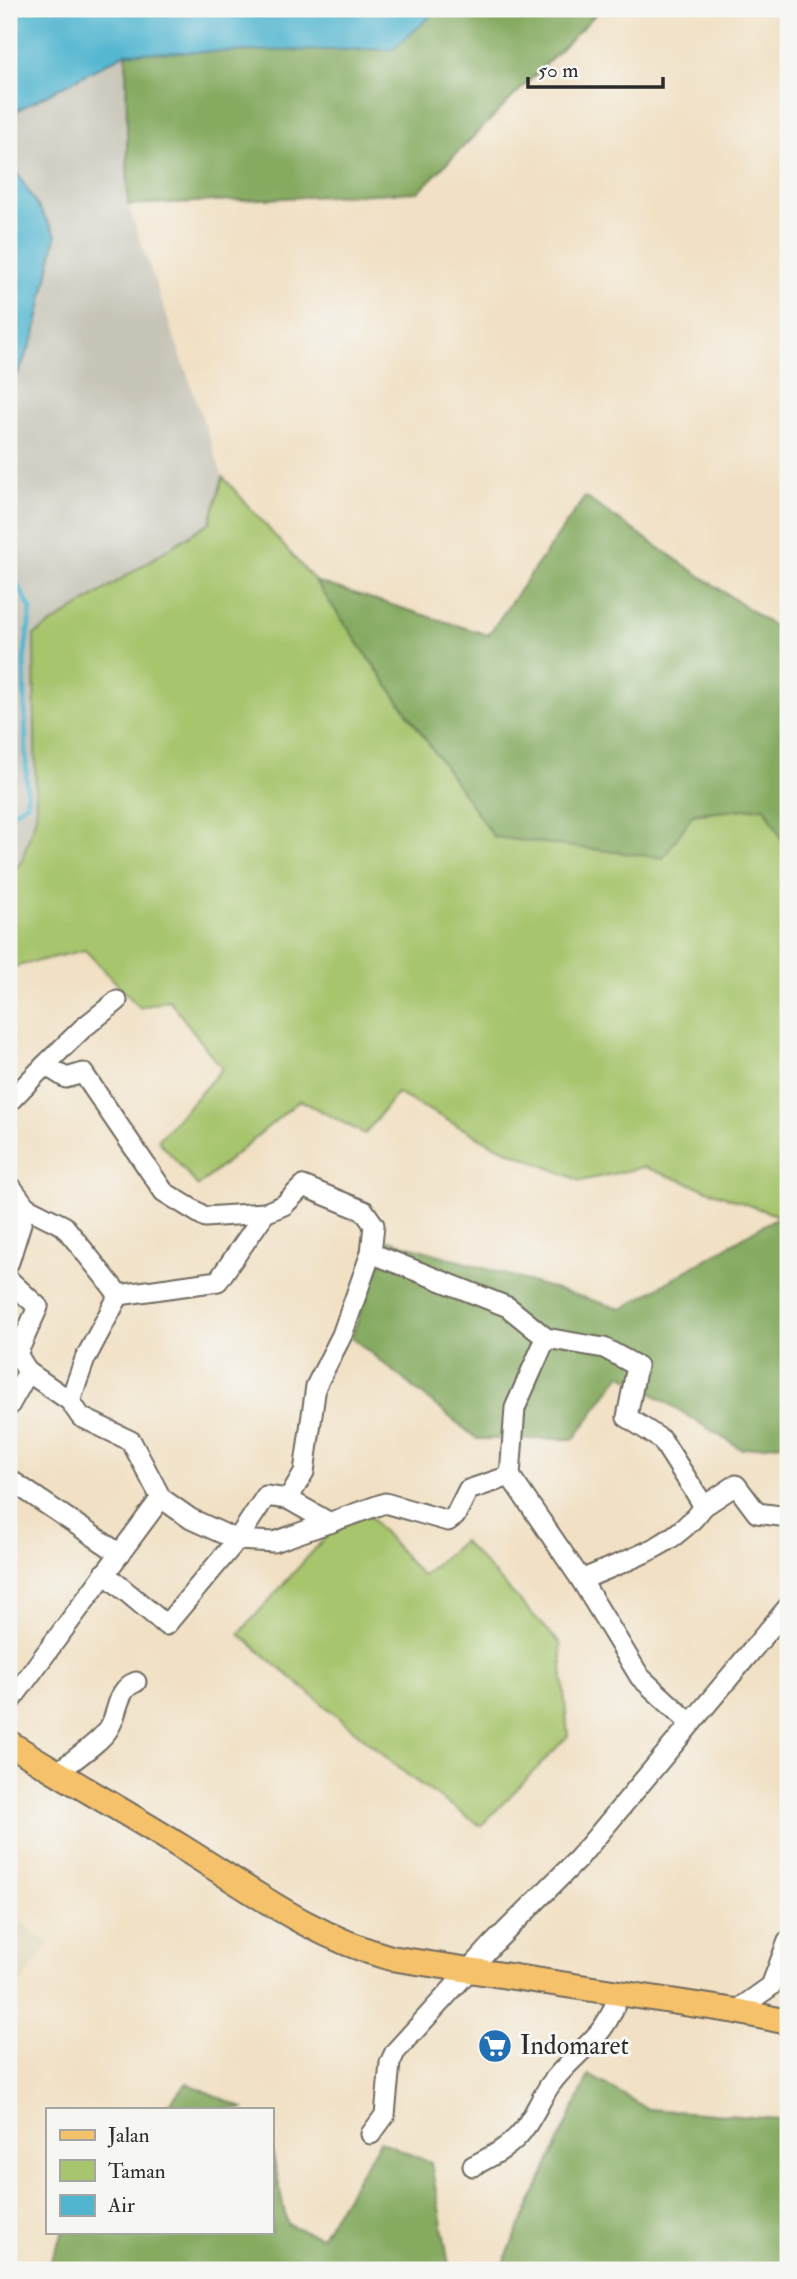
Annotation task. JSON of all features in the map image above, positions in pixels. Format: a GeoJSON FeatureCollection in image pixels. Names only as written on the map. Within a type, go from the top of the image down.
{"type":"FeatureCollection","features":[{"type":"Feature","properties":{"kind":"main road"},"geometry":{"type":"LineString","coordinates":[[9,1742],[300,1923],[339,1942],[391,1958],[618,1995],[736,2011],[788,2022]]}},
{"type":"Feature","properties":{"kind":"street"},"geometry":{"type":"LineString","coordinates":[[9,1102],[83,1028],[117,1001]]}},
{"type":"Feature","properties":{"kind":"street"},"geometry":{"type":"LineString","coordinates":[[45,1065],[66,1079],[83,1073],[164,1192],[205,1217],[265,1213],[284,1205],[303,1186],[364,1211],[374,1225],[371,1253],[342,1335],[316,1386],[304,1472],[288,1499]]}},
{"type":"Feature","properties":{"kind":"street"},"geometry":{"type":"LineString","coordinates":[[9,1184],[26,1207],[64,1226],[119,1295]]}},
{"type":"Feature","properties":{"kind":"street"},"geometry":{"type":"LineString","coordinates":[[9,1262],[26,1207]]}},
{"type":"Feature","properties":{"kind":"street"},"geometry":{"type":"LineString","coordinates":[[119,1295],[218,1280],[265,1213]]}},
{"type":"Feature","properties":{"kind":"street"},"geometry":{"type":"LineString","coordinates":[[371,1253],[508,1307],[546,1338],[604,1348],[637,1366],[626,1418],[662,1440],[704,1506]]}},
{"type":"Feature","properties":{"kind":"street"},"geometry":{"type":"LineString","coordinates":[[9,1280],[38,1307],[17,1354],[27,1372],[70,1401],[80,1417],[131,1441],[161,1498],[191,1519],[237,1540],[274,1542],[385,1503],[448,1521],[455,1516],[468,1490],[510,1476]]}},
{"type":"Feature","properties":{"kind":"street"},"geometry":{"type":"LineString","coordinates":[[70,1401],[85,1359],[119,1295]]}},
{"type":"Feature","properties":{"kind":"street"},"geometry":{"type":"LineString","coordinates":[[546,1338],[515,1408],[510,1476],[580,1578],[640,1676],[690,1723]]}},
{"type":"Feature","properties":{"kind":"street"},"geometry":{"type":"LineString","coordinates":[[9,1406],[27,1372]]}},
{"type":"Feature","properties":{"kind":"street"},"geometry":{"type":"LineString","coordinates":[[9,1479],[120,1554]]}},
{"type":"Feature","properties":{"kind":"street"},"geometry":{"type":"LineString","coordinates":[[580,1578],[586,1578],[664,1544],[687,1528],[704,1506],[736,1485],[757,1513],[788,1517]]}},
{"type":"Feature","properties":{"kind":"street"},"geometry":{"type":"LineString","coordinates":[[104,1573],[166,1625],[237,1540],[266,1496],[288,1499],[330,1523]]}},
{"type":"Feature","properties":{"kind":"street"},"geometry":{"type":"LineString","coordinates":[[9,1703],[161,1498]]}},
{"type":"Feature","properties":{"kind":"street"},"geometry":{"type":"LineString","coordinates":[[371,2134],[385,2115],[390,2063],[395,2052],[578,1859],[788,1607]]}},
{"type":"Feature","properties":{"kind":"street"},"geometry":{"type":"LineString","coordinates":[[58,1773],[108,1729],[121,1696],[130,1684],[136,1682]]}},
{"type":"Feature","properties":{"kind":"street"},"geometry":{"type":"LineString","coordinates":[[736,2011],[771,1986],[788,1941]]}},
{"type":"Feature","properties":{"kind":"street"},"geometry":{"type":"LineString","coordinates":[[473,2166],[500,2152],[520,2134],[552,2082],[604,2029],[618,1995]]}},
{"type":"Feature","properties":{"kind":"shaded area"},"geometry":{"type":"Polygon","coordinates":[[[126,53],[128,205],[223,477],[210,522],[34,635],[36,816],[21,863],[9,872],[9,393],[35,335],[56,235],[17,173],[16,111],[126,53]]]}},
{"type":"Feature","properties":{"kind":"shaded area"},"geometry":{"type":"Polygon","coordinates":[[[9,1912],[49,1944],[9,1999],[9,1912]]]}},
{"type":"Feature","properties":{"kind":"green space"},"geometry":{"type":"Polygon","coordinates":[[[439,9],[601,9],[418,192],[128,205],[126,53],[393,49],[439,9]]]}},
{"type":"Feature","properties":{"kind":"green space"},"geometry":{"type":"Polygon","coordinates":[[[223,477],[315,581],[494,837],[765,807],[788,851],[788,1206],[779,1216],[644,1167],[581,1181],[492,1144],[397,1093],[365,1134],[300,1100],[198,1186],[158,1140],[222,1069],[169,1000],[140,1008],[85,950],[9,968],[9,872],[21,863],[36,816],[34,635],[210,522],[223,477]]]}},
{"type":"Feature","properties":{"kind":"green space"},"geometry":{"type":"Polygon","coordinates":[[[585,497],[788,636],[788,851],[765,807],[694,813],[663,858],[494,837],[315,581],[488,635],[585,497]]]}},
{"type":"Feature","properties":{"kind":"green space"},"geometry":{"type":"Polygon","coordinates":[[[788,1206],[788,1443],[741,1449],[621,1374],[574,1439],[477,1439],[351,1337],[389,1240],[622,1309],[779,1216],[788,1206]]]}},
{"type":"Feature","properties":{"kind":"green space"},"geometry":{"type":"Polygon","coordinates":[[[357,1502],[422,1576],[463,1541],[560,1643],[568,1736],[481,1826],[411,1778],[239,1634],[357,1502]]]}},
{"type":"Feature","properties":{"kind":"green space"},"geometry":{"type":"Polygon","coordinates":[[[589,2075],[648,2109],[779,2119],[788,2109],[788,2270],[500,2270],[589,2075]]]}},
{"type":"Feature","properties":{"kind":"green space"},"geometry":{"type":"Polygon","coordinates":[[[187,2083],[243,2108],[165,2108],[187,2083]]]}},
{"type":"Feature","properties":{"kind":"green space"},"geometry":{"type":"Polygon","coordinates":[[[380,2141],[431,2163],[449,2265],[467,2270],[46,2270],[62,2234],[273,2234],[273,2156],[287,2224],[321,2237],[380,2141]]]}},
{"type":"Feature","properties":{"kind":"water"},"geometry":{"type":"Polygon","coordinates":[[[9,9],[439,9],[393,49],[126,53],[16,111],[17,173],[56,235],[35,335],[9,393],[9,9]]]}},
{"type":"Feature","properties":{"kind":"waterway"},"geometry":{"type":"LineString","coordinates":[[9,570],[31,609],[24,660],[27,803],[9,815]]}},
{"type":"Feature","properties":{"kind":"place","name":"Indomaret"},"geometry":{"type":"Point","coordinates":[495,2046]}}]}
